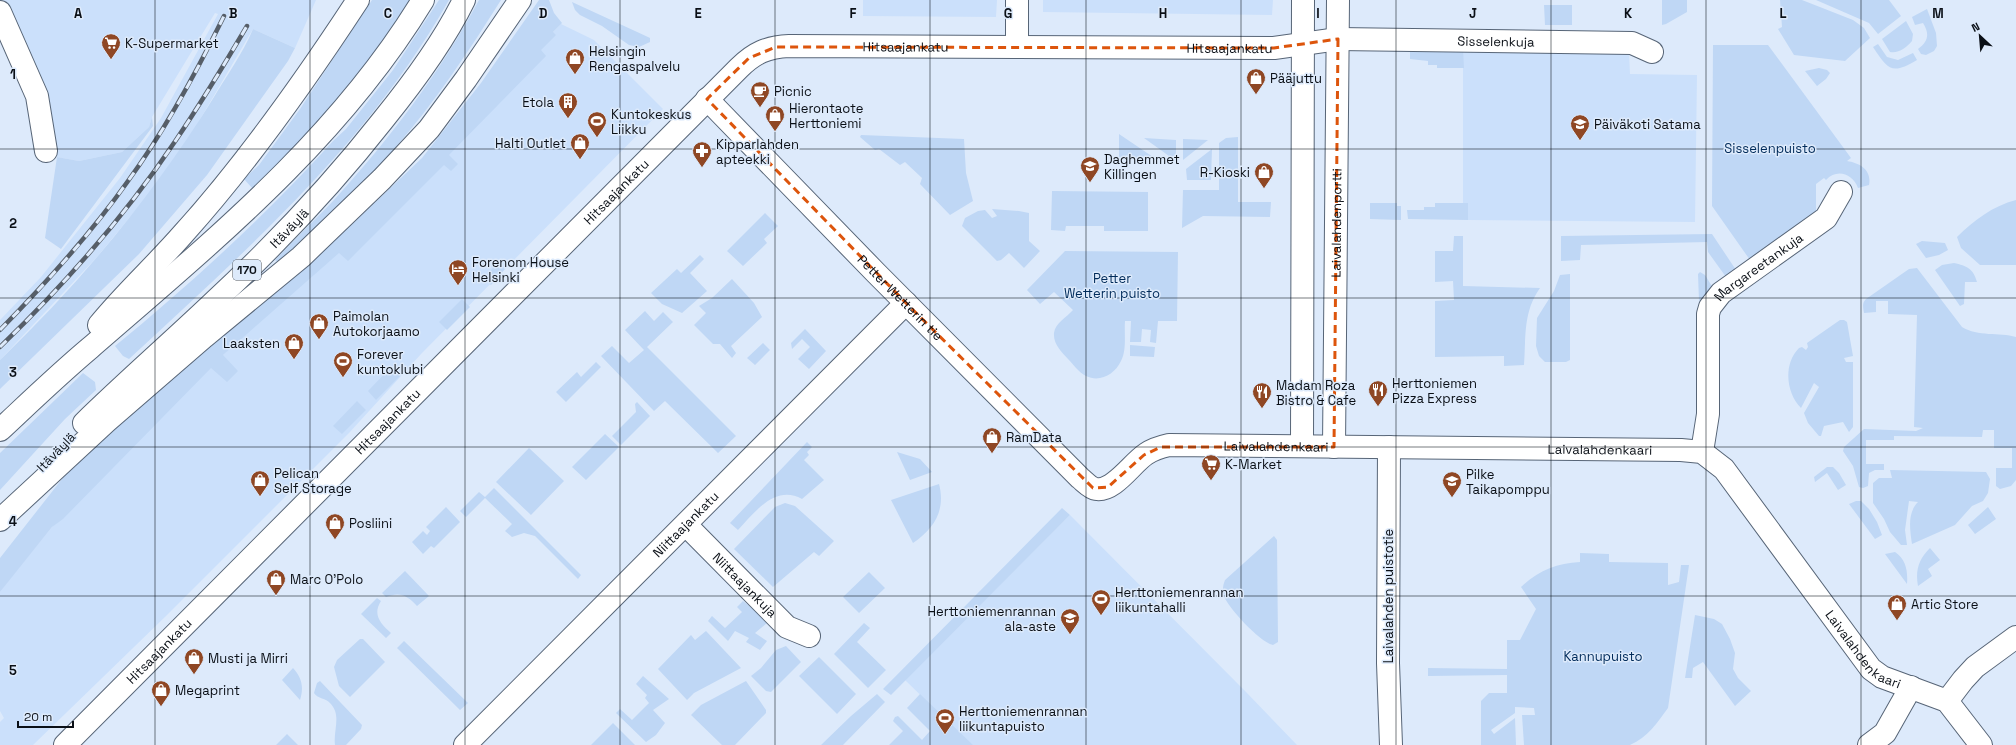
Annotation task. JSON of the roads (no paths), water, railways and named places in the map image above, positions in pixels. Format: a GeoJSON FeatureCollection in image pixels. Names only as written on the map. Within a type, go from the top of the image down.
{"type":"FeatureCollection","features":[{"type":"Feature","properties":{"kind":"main road"},"geometry":{"type":"LineString","coordinates":[[50,383],[108,314],[184,233],[250,153],[309,73],[358,0]]}},
{"type":"Feature","properties":{"kind":"main road"},"geometry":{"type":"LineString","coordinates":[[0,430],[50,383],[199,254],[280,177],[354,98],[406,27],[423,0]]}},
{"type":"Feature","properties":{"kind":"main road","name":"Itäväylä"},"geometry":{"type":"LineString","coordinates":[[0,515],[45,461],[122,385],[215,301],[297,221],[350,162],[397,102],[432,53],[464,0]]}},
{"type":"Feature","properties":{"kind":"main road"},"geometry":{"type":"LineString","coordinates":[[0,520],[131,400],[204,337],[301,257],[382,179],[429,129],[466,79],[520,0]]}},
{"type":"Feature","properties":{"kind":"main road"},"geometry":{"type":"LineString","coordinates":[[1016,47],[1017,0]]}},
{"type":"Feature","properties":{"kind":"main road"},"geometry":{"type":"LineString","coordinates":[[1302,446],[1303,0]]}},
{"type":"Feature","properties":{"kind":"main road","name":"Laivalahdenportti"},"geometry":{"type":"LineString","coordinates":[[1334,447],[1338,0]]}},
{"type":"Feature","properties":{"kind":"main road"},"geometry":{"type":"LineString","coordinates":[[0,12],[36,96],[41,113],[46,150]]}},
{"type":"Feature","properties":{"kind":"main road","name":"Hitsaajankatu"},"geometry":{"type":"LineString","coordinates":[[65,745],[707,99],[749,58],[764,49],[776,47],[1274,48],[1304,45],[1338,39]]}},
{"type":"Feature","properties":{"kind":"main road","name":"Sisselenkuja"},"geometry":{"type":"LineString","coordinates":[[1338,39],[1632,43],[1652,52]]}},
{"type":"Feature","properties":{"kind":"main road","name":"Petter Wetterin tie"},"geometry":{"type":"LineString","coordinates":[[707,99],[906,303],[1080,478],[1088,485],[1097,489]]}},
{"type":"Feature","properties":{"kind":"main road","name":"Margareetankuja"},"geometry":{"type":"LineString","coordinates":[[1702,452],[1708,414],[1708,314],[1710,307],[1721,293],[1826,218],[1841,192]]}},
{"type":"Feature","properties":{"kind":"main road","name":"Niittaajankatu"},"geometry":{"type":"LineString","coordinates":[[465,745],[906,303]]}},
{"type":"Feature","properties":{"kind":"main road","name":"Laivalahdenkaari"},"geometry":{"type":"LineString","coordinates":[[1097,489],[1104,489],[1112,485],[1144,454],[1161,446],[1670,450],[1702,452],[1724,469],[1871,669],[1882,677],[1947,701]]}},
{"type":"Feature","properties":{"kind":"main road","name":"Laivalahden puistotie"},"geometry":{"type":"LineString","coordinates":[[1389,447],[1388,652],[1391,745]]}},
{"type":"Feature","properties":{"kind":"main road","name":"Niittaajankuja"},"geometry":{"type":"LineString","coordinates":[[686,525],[787,626],[810,636]]}},
{"type":"Feature","properties":{"kind":"main road"},"geometry":{"type":"LineString","coordinates":[[1981,745],[1947,701],[1975,667],[2016,637]]}},
{"type":"Feature","properties":{"kind":"main road"},"geometry":{"type":"LineString","coordinates":[[1869,745],[1885,733],[1910,687]]}},
{"type":"Feature","properties":{"kind":"railway"},"geometry":{"type":"LineString","coordinates":[[0,330],[67,258],[128,181],[168,121],[203,59],[224,16]]}},
{"type":"Feature","properties":{"kind":"railway"},"geometry":{"type":"LineString","coordinates":[[0,347],[71,274],[137,195],[185,126],[247,26]]}},
{"type":"Feature","properties":{"kind":"place","name":"K-Supermarket"},"geometry":{"type":"Point","coordinates":[111,60]}},
{"type":"Feature","properties":{"kind":"place","name":"Helsingin Rengaspalvelu"},"geometry":{"type":"Point","coordinates":[575,75]}},
{"type":"Feature","properties":{"kind":"place","name":"Pääjuttu"},"geometry":{"type":"Point","coordinates":[1256,95]}},
{"type":"Feature","properties":{"kind":"place","name":"Picnic"},"geometry":{"type":"Point","coordinates":[760,108]}},
{"type":"Feature","properties":{"kind":"place","name":"Etola"},"geometry":{"type":"Point","coordinates":[568,119]}},
{"type":"Feature","properties":{"kind":"place","name":"Hierontaote Herttoniemi"},"geometry":{"type":"Point","coordinates":[775,132]}},
{"type":"Feature","properties":{"kind":"place","name":"Kuntokeskus Liikku"},"geometry":{"type":"Point","coordinates":[597,138]}},
{"type":"Feature","properties":{"kind":"place","name":"Päiväkoti Satama"},"geometry":{"type":"Point","coordinates":[1580,141]}},
{"type":"Feature","properties":{"kind":"place","name":"Halti Outlet"},"geometry":{"type":"Point","coordinates":[580,160]}},
{"type":"Feature","properties":{"kind":"place","name":"Kipparlahden apteekki"},"geometry":{"type":"Point","coordinates":[702,168]}},
{"type":"Feature","properties":{"kind":"place","name":"Daghemmet Killingen"},"geometry":{"type":"Point","coordinates":[1090,183]}},
{"type":"Feature","properties":{"kind":"place","name":"R-Kioski"},"geometry":{"type":"Point","coordinates":[1264,189]}},
{"type":"Feature","properties":{"kind":"place","name":"Forenom House Helsinki"},"geometry":{"type":"Point","coordinates":[458,286]}},
{"type":"Feature","properties":{"kind":"place","name":"Paimolan Autokorjaamo"},"geometry":{"type":"Point","coordinates":[319,340]}},
{"type":"Feature","properties":{"kind":"place","name":"Laaksten"},"geometry":{"type":"Point","coordinates":[294,360]}},
{"type":"Feature","properties":{"kind":"place","name":"Forever kuntoklubi"},"geometry":{"type":"Point","coordinates":[343,378]}},
{"type":"Feature","properties":{"kind":"place","name":"Herttoniemen Pizza Express"},"geometry":{"type":"Point","coordinates":[1378,407]}},
{"type":"Feature","properties":{"kind":"place","name":"Madam Roza Bistro & Cafe"},"geometry":{"type":"Point","coordinates":[1262,409]}},
{"type":"Feature","properties":{"kind":"place","name":"RamData"},"geometry":{"type":"Point","coordinates":[992,454]}},
{"type":"Feature","properties":{"kind":"place","name":"K-Market"},"geometry":{"type":"Point","coordinates":[1211,481]}},
{"type":"Feature","properties":{"kind":"place","name":"Pelican Self Storage"},"geometry":{"type":"Point","coordinates":[260,497]}},
{"type":"Feature","properties":{"kind":"place","name":"Pilke Taikapomppu"},"geometry":{"type":"Point","coordinates":[1452,498]}},
{"type":"Feature","properties":{"kind":"place","name":"Posliini"},"geometry":{"type":"Point","coordinates":[335,540]}},
{"type":"Feature","properties":{"kind":"place","name":"Marc O'Polo"},"geometry":{"type":"Point","coordinates":[276,596]}},
{"type":"Feature","properties":{"kind":"place","name":"Herttoniemenrannan liikuntahalli"},"geometry":{"type":"Point","coordinates":[1101,616]}},
{"type":"Feature","properties":{"kind":"place","name":"Artic Store"},"geometry":{"type":"Point","coordinates":[1897,621]}},
{"type":"Feature","properties":{"kind":"place","name":"Herttoniemenrannan ala-aste"},"geometry":{"type":"Point","coordinates":[1070,635]}},
{"type":"Feature","properties":{"kind":"place","name":"Musti ja Mirri"},"geometry":{"type":"Point","coordinates":[194,675]}},
{"type":"Feature","properties":{"kind":"place","name":"Megaprint"},"geometry":{"type":"Point","coordinates":[161,707]}},
{"type":"Feature","properties":{"kind":"place","name":"Herttoniemenrannan liikuntapuisto"},"geometry":{"type":"Point","coordinates":[945,735]}},
{"type":"Feature","properties":{"kind":"park label","name":"Sisselenpuisto"},"geometry":{"type":"Point","coordinates":[1770,148]}},
{"type":"Feature","properties":{"kind":"park label","name":"Petter Wetterin puisto"},"geometry":{"type":"Point","coordinates":[1112,286]}},
{"type":"Feature","properties":{"kind":"park label","name":"Kannupuisto"},"geometry":{"type":"Point","coordinates":[1603,656]}}]}
